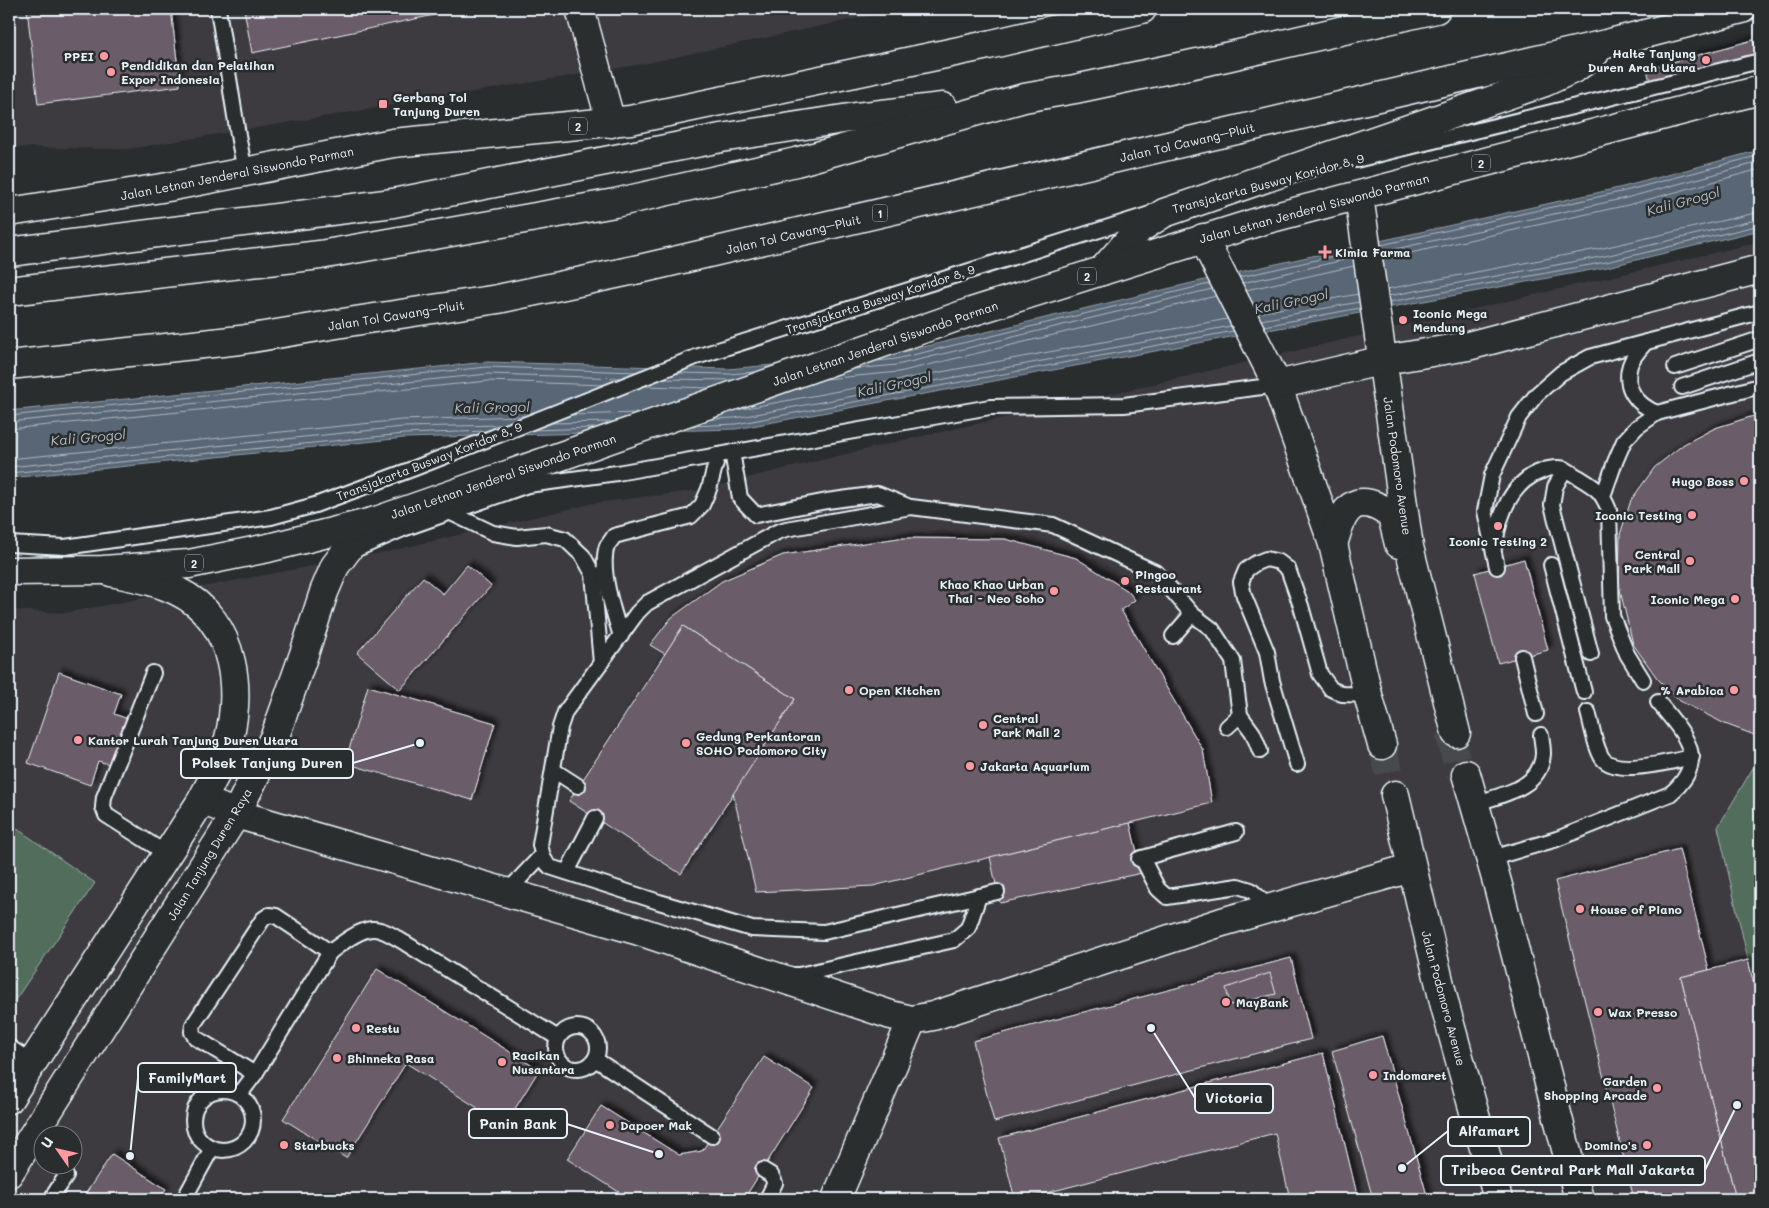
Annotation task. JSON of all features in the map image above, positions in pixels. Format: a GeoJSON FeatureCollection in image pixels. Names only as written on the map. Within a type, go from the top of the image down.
{"type":"FeatureCollection","features":[{"type":"Feature","properties":{"kind":"main road"},"geometry":{"type":"LineString","coordinates":[[580,9],[610,123]]}},
{"type":"Feature","properties":{"kind":"main road","name":"Jalan Letnan Jenderal Siswondo Parman"},"geometry":{"type":"LineString","coordinates":[[9,212],[168,187],[393,143],[610,123],[988,45],[1142,9]]}},
{"type":"Feature","properties":{"kind":"main road"},"geometry":{"type":"LineString","coordinates":[[9,252],[393,203],[721,138],[856,117],[1024,98],[1226,57],[1436,9]]}},
{"type":"Feature","properties":{"kind":"main road","name":"Jalan Tol Cawang–Pluit"},"geometry":{"type":"LineString","coordinates":[[9,366],[240,340],[498,299],[644,268],[1606,44],[1742,9]]}},
{"type":"Feature","properties":{"kind":"main road"},"geometry":{"type":"LineString","coordinates":[[1100,272],[1139,229],[1164,213],[1544,82],[1575,68],[1606,44]]}},
{"type":"Feature","properties":{"kind":"main road","name":"Jalan Letnan Jenderal Siswondo Parman"},"geometry":{"type":"LineString","coordinates":[[9,571],[102,570],[189,564],[268,548],[376,521],[971,312],[1203,238],[1264,220],[1760,90]]}},
{"type":"Feature","properties":{"kind":"main road"},"geometry":{"type":"LineString","coordinates":[[9,291],[320,255],[615,203],[796,162],[1024,98]]}},
{"type":"Feature","properties":{"kind":"main road","name":"Jalan Podomoro Avenue"},"geometry":{"type":"LineString","coordinates":[[1333,544],[1342,518],[1350,507],[1361,503],[1369,503],[1381,508],[1392,516],[1452,732],[1409,547],[1384,359],[1359,196]]}},
{"type":"Feature","properties":{"kind":"main road"},"geometry":{"type":"LineString","coordinates":[[1203,238],[1276,384],[1333,544],[1368,695],[1382,745]]}},
{"type":"Feature","properties":{"kind":"main road"},"geometry":{"type":"LineString","coordinates":[[1276,384],[1384,359],[1468,346],[1760,269]]}},
{"type":"Feature","properties":{"kind":"main road","name":"Jalan Tanjung Duren Raya"},"geometry":{"type":"LineString","coordinates":[[47,1126],[236,814],[275,736],[335,566],[357,537],[376,521]]}},
{"type":"Feature","properties":{"kind":"main road"},"geometry":{"type":"LineString","coordinates":[[9,1099],[202,800],[218,769],[234,714],[234,687],[231,663],[216,623],[204,609],[177,591],[146,580],[102,570]]}},
{"type":"Feature","properties":{"kind":"main road"},"geometry":{"type":"LineString","coordinates":[[1493,870],[1478,848],[1463,774],[1474,804],[1493,870],[1579,1199]]}},
{"type":"Feature","properties":{"kind":"main road","name":"Jalan Podomoro Avenue"},"geometry":{"type":"LineString","coordinates":[[1395,796],[1445,1006],[1498,1199]]}},
{"type":"Feature","properties":{"kind":"main road"},"geometry":{"type":"LineString","coordinates":[[202,800],[236,814],[636,930],[891,1015],[912,1020],[933,1016],[1270,908],[1411,868]]}},
{"type":"Feature","properties":{"kind":"main road"},"geometry":{"type":"LineString","coordinates":[[836,1199],[912,1020]]}},
{"type":"Feature","properties":{"kind":"main road","name":"Jalan Tanjung Duren Raya"},"geometry":{"type":"LineString","coordinates":[[9,1173],[32,1148]]}},
{"type":"Feature","properties":{"kind":"lane"},"geometry":{"type":"LineString","coordinates":[[218,9],[245,172]]}},
{"type":"Feature","properties":{"kind":"lane","name":"Transjakarta Busway Koridor 8, 9"},"geometry":{"type":"LineString","coordinates":[[9,544],[65,547],[271,516],[315,505],[696,358],[1124,221],[1292,175],[1760,61]]}},
{"type":"Feature","properties":{"kind":"lane"},"geometry":{"type":"LineString","coordinates":[[1643,680],[1627,654],[1612,616],[1609,510],[1603,496],[1594,486],[1565,469],[1547,469],[1535,473],[1517,487],[1505,507],[1497,529],[1495,560],[1485,511],[1492,475],[1519,417],[1537,394],[1561,373],[1590,357],[1760,312]]}},
{"type":"Feature","properties":{"kind":"lane"},"geometry":{"type":"LineString","coordinates":[[1675,367],[1760,339]]}},
{"type":"Feature","properties":{"kind":"lane"},"geometry":{"type":"LineString","coordinates":[[1646,342],[1630,366],[1629,379],[1631,390],[1637,401],[1646,409],[1657,413]]}},
{"type":"Feature","properties":{"kind":"lane"},"geometry":{"type":"LineString","coordinates":[[1682,387],[1760,361]]}},
{"type":"Feature","properties":{"kind":"lane"},"geometry":{"type":"LineString","coordinates":[[329,580],[358,548],[449,512],[528,485],[616,473],[990,407],[1124,405],[1276,384]]}},
{"type":"Feature","properties":{"kind":"lane"},"geometry":{"type":"LineString","coordinates":[[1603,496],[1624,441],[1637,427],[1657,413],[1760,386]]}},
{"type":"Feature","properties":{"kind":"lane"},"geometry":{"type":"LineString","coordinates":[[732,452],[740,498],[756,515],[827,501],[878,494],[911,507],[1053,525],[1157,573],[1192,614],[1212,629],[1233,661],[1240,715],[1252,733],[1260,751]]}},
{"type":"Feature","properties":{"kind":"lane"},"geometry":{"type":"LineString","coordinates":[[621,636],[610,599],[605,557],[608,546],[614,536],[691,516],[702,506],[709,489],[718,455]]}},
{"type":"Feature","properties":{"kind":"lane"},"geometry":{"type":"LineString","coordinates":[[1565,469],[1555,488],[1552,505],[1591,654]]}},
{"type":"Feature","properties":{"kind":"lane"},"geometry":{"type":"LineString","coordinates":[[911,507],[786,529],[770,534],[647,604],[637,613],[565,712],[560,728],[540,844],[542,855],[550,866],[567,872],[659,902],[752,928],[824,932],[997,892]]}},
{"type":"Feature","properties":{"kind":"lane"},"geometry":{"type":"LineString","coordinates":[[449,512],[493,532],[518,537],[546,534],[565,540],[583,556],[593,574],[601,663]]}},
{"type":"Feature","properties":{"kind":"lane"},"geometry":{"type":"LineString","coordinates":[[1297,764],[1272,681],[1267,652],[1244,596],[1241,582],[1246,570],[1266,559],[1279,562],[1288,569],[1301,606],[1320,674],[1331,689],[1342,694],[1368,695]]}},
{"type":"Feature","properties":{"kind":"lane"},"geometry":{"type":"LineString","coordinates":[[1551,566],[1584,692]]}},
{"type":"Feature","properties":{"kind":"lane"},"geometry":{"type":"LineString","coordinates":[[1173,636],[1192,614]]}},
{"type":"Feature","properties":{"kind":"lane"},"geometry":{"type":"LineString","coordinates":[[1522,657],[1536,714]]}},
{"type":"Feature","properties":{"kind":"lane"},"geometry":{"type":"LineString","coordinates":[[153,673],[104,797],[103,807],[106,814],[167,854]]}},
{"type":"Feature","properties":{"kind":"lane"},"geometry":{"type":"LineString","coordinates":[[1493,870],[1557,840],[1670,794],[1685,779],[1692,756],[1689,745],[1680,729],[1658,702]]}},
{"type":"Feature","properties":{"kind":"lane"},"geometry":{"type":"LineString","coordinates":[[1588,712],[1601,758],[1608,764],[1621,768],[1655,764],[1692,756]]}},
{"type":"Feature","properties":{"kind":"lane"},"geometry":{"type":"LineString","coordinates":[[1227,727],[1240,715]]}},
{"type":"Feature","properties":{"kind":"lane"},"geometry":{"type":"LineString","coordinates":[[1474,804],[1519,789],[1530,780],[1538,769],[1543,756],[1541,735]]}},
{"type":"Feature","properties":{"kind":"lane"},"geometry":{"type":"LineString","coordinates":[[553,770],[578,786]]}},
{"type":"Feature","properties":{"kind":"lane"},"geometry":{"type":"LineString","coordinates":[[567,872],[595,818]]}},
{"type":"Feature","properties":{"kind":"lane"},"geometry":{"type":"LineString","coordinates":[[1236,832],[1141,858],[1158,889],[1168,897],[1238,886],[1251,890],[1270,908]]}},
{"type":"Feature","properties":{"kind":"lane"},"geometry":{"type":"LineString","coordinates":[[506,892],[542,855]]}},
{"type":"Feature","properties":{"kind":"lane"},"geometry":{"type":"LineString","coordinates":[[769,975],[799,975],[954,940],[968,928],[979,896]]}},
{"type":"Feature","properties":{"kind":"lane"},"geometry":{"type":"LineString","coordinates":[[255,1074],[196,1038],[192,1032],[193,1025],[263,919],[269,915],[276,916],[330,952]]}},
{"type":"Feature","properties":{"kind":"lane"},"geometry":{"type":"LineString","coordinates":[[240,1094],[255,1074],[330,952],[349,938],[372,929],[386,932],[558,1038]]}},
{"type":"Feature","properties":{"kind":"lane"},"geometry":{"type":"LineString","coordinates":[[574,1027],[587,1030],[596,1039],[598,1045],[595,1059],[584,1069],[577,1070],[563,1066],[556,1053],[555,1045],[558,1038],[562,1033],[574,1027]]}},
{"type":"Feature","properties":{"kind":"lane"},"geometry":{"type":"LineString","coordinates":[[9,1047],[32,1062]]}},
{"type":"Feature","properties":{"kind":"lane"},"geometry":{"type":"LineString","coordinates":[[595,1059],[712,1136]]}},
{"type":"Feature","properties":{"kind":"lane"},"geometry":{"type":"LineString","coordinates":[[230,1090],[240,1094],[248,1102],[252,1111],[254,1121],[251,1132],[246,1140],[230,1150],[212,1148],[204,1143],[194,1127],[193,1117],[196,1108],[202,1099],[210,1093],[230,1090]]}},
{"type":"Feature","properties":{"kind":"lane"},"geometry":{"type":"LineString","coordinates":[[184,1199],[212,1148]]}},
{"type":"Feature","properties":{"kind":"lane"},"geometry":{"type":"LineString","coordinates":[[763,1170],[771,1175],[775,1184],[767,1199]]}},
{"type":"Feature","properties":{"kind":"lane"},"geometry":{"type":"LineString","coordinates":[[51,1199],[66,1176]]}},
{"type":"Feature","properties":{"kind":"shaded area"},"geometry":{"type":"Polygon","coordinates":[[[9,9],[901,9],[642,64],[128,149],[9,147],[9,9]]]}},
{"type":"Feature","properties":{"kind":"shaded area"},"geometry":{"type":"Polygon","coordinates":[[[1760,242],[1760,1199],[9,1199],[9,610],[65,613],[386,552],[595,503],[709,489],[738,480],[1128,390],[1760,242]]]}},
{"type":"Feature","properties":{"kind":"green space"},"geometry":{"type":"Polygon","coordinates":[[[1760,756],[1760,1011],[1755,992],[1757,987],[1748,960],[1718,827],[1760,756]]]}},
{"type":"Feature","properties":{"kind":"green space"},"geometry":{"type":"Polygon","coordinates":[[[9,823],[95,883],[9,1009],[9,823]]]}},
{"type":"Feature","properties":{"kind":"water","name":"Kali Grogol"},"geometry":{"type":"Polygon","coordinates":[[[1760,150],[1760,230],[1607,267],[736,429],[404,438],[9,478],[9,411],[487,362],[728,369],[894,354],[1213,278],[1623,187],[1760,150]]]}},
{"type":"Feature","properties":{"kind":"building","name":"PPEI"},"geometry":{"type":"Polygon","coordinates":[[[27,9],[171,9],[180,86],[38,104],[27,9]]]}},
{"type":"Feature","properties":{"kind":"building"},"geometry":{"type":"Polygon","coordinates":[[[244,9],[463,9],[252,53],[244,9]]]}},
{"type":"Feature","properties":{"kind":"building","name":"Halte Tanjung Duren Arah Utara"},"geometry":{"type":"Polygon","coordinates":[[[1753,40],[1757,54],[1650,82],[1647,69],[1753,40]]]}},
{"type":"Feature","properties":{"kind":"building","name":"Central Park Mall"},"geometry":{"type":"Polygon","coordinates":[[[1760,414],[1760,737],[1725,724],[1680,701],[1657,678],[1633,644],[1619,586],[1620,535],[1631,500],[1655,467],[1684,444],[1715,428],[1760,414]]]}},
{"type":"Feature","properties":{"kind":"building","name":"Central Park Mall 2"},"geometry":{"type":"Polygon","coordinates":[[[899,538],[1005,539],[1076,558],[1128,591],[1135,600],[1121,610],[1203,750],[1212,803],[873,886],[756,892],[733,793],[795,699],[683,626],[665,654],[650,645],[671,618],[722,581],[783,555],[899,538]]]}},
{"type":"Feature","properties":{"kind":"building"},"geometry":{"type":"Polygon","coordinates":[[[1524,559],[1548,650],[1498,663],[1475,573],[1524,559]]]}},
{"type":"Feature","properties":{"kind":"building"},"geometry":{"type":"Polygon","coordinates":[[[467,565],[491,586],[400,690],[357,653],[423,577],[443,594],[467,565]]]}},
{"type":"Feature","properties":{"kind":"building","name":"Gedung Perkantoran SOHO Podomoro City"},"geometry":{"type":"Polygon","coordinates":[[[683,626],[795,699],[681,874],[569,801],[683,626]]]}},
{"type":"Feature","properties":{"kind":"building","name":"Kantor Lurah Tanjung Duren Utara"},"geometry":{"type":"Polygon","coordinates":[[[59,672],[121,694],[114,714],[128,719],[112,765],[98,761],[90,785],[28,763],[59,672]]]}},
{"type":"Feature","properties":{"kind":"building"},"geometry":{"type":"Polygon","coordinates":[[[368,686],[495,723],[472,800],[345,763],[368,686]]]}},
{"type":"Feature","properties":{"kind":"building"},"geometry":{"type":"Polygon","coordinates":[[[1130,823],[1142,873],[1000,903],[990,857],[1130,823]]]}},
{"type":"Feature","properties":{"kind":"building","name":"Garden Shopping Arcade"},"geometry":{"type":"Polygon","coordinates":[[[1679,849],[1709,970],[1681,977],[1736,1199],[1634,1199],[1555,881],[1679,849]]]}},
{"type":"Feature","properties":{"kind":"building"},"geometry":{"type":"Polygon","coordinates":[[[1291,958],[1311,1039],[994,1122],[973,1041],[1291,958]]]}},
{"type":"Feature","properties":{"kind":"building"},"geometry":{"type":"Polygon","coordinates":[[[1748,960],[1760,1011],[1760,1199],[1736,1199],[1681,977],[1748,960]]]}},
{"type":"Feature","properties":{"kind":"building"},"geometry":{"type":"Polygon","coordinates":[[[377,969],[539,1070],[505,1125],[406,1063],[346,1158],[283,1119],[377,969]]]}},
{"type":"Feature","properties":{"kind":"building"},"geometry":{"type":"Polygon","coordinates":[[[1270,973],[1276,994],[1230,1005],[1226,988],[1270,973]]]}},
{"type":"Feature","properties":{"kind":"building"},"geometry":{"type":"Polygon","coordinates":[[[1382,1036],[1428,1199],[1373,1199],[1332,1051],[1382,1036]]]}},
{"type":"Feature","properties":{"kind":"building"},"geometry":{"type":"Polygon","coordinates":[[[1323,1053],[1358,1199],[1290,1199],[1275,1133],[1023,1199],[1015,1199],[999,1138],[1323,1053]]]}},
{"type":"Feature","properties":{"kind":"building"},"geometry":{"type":"Polygon","coordinates":[[[764,1057],[814,1088],[744,1199],[630,1199],[567,1159],[601,1106],[679,1155],[702,1151],[764,1057]]]}},
{"type":"Feature","properties":{"kind":"building"},"geometry":{"type":"Polygon","coordinates":[[[112,1154],[166,1189],[159,1199],[82,1199],[112,1154]]]}},
{"type":"Feature","properties":{"kind":"tunnel"},"geometry":{"type":"LineString","coordinates":[[1449,732],[1460,774]]}},
{"type":"Feature","properties":{"kind":"tunnel"},"geometry":{"type":"LineString","coordinates":[[1382,745],[1395,795]]}},
{"type":"Feature","properties":{"kind":"place","name":"PPEI"},"geometry":{"type":"Point","coordinates":[104,56]}},
{"type":"Feature","properties":{"kind":"place","name":"Halte Tanjung Duren Arah Utara"},"geometry":{"type":"Point","coordinates":[1706,60]}},
{"type":"Feature","properties":{"kind":"place","name":"Pendidikan dan Pelatihan Expor Indonesia"},"geometry":{"type":"Point","coordinates":[111,72]}},
{"type":"Feature","properties":{"kind":"place","name":"Gerbang Tol Tanjung Duren"},"geometry":{"type":"Point","coordinates":[383,104]}},
{"type":"Feature","properties":{"kind":"place","name":"Kimia Farma"},"geometry":{"type":"Point","coordinates":[1325,252]}},
{"type":"Feature","properties":{"kind":"place","name":"Iconic Mega Mendung"},"geometry":{"type":"Point","coordinates":[1403,320]}},
{"type":"Feature","properties":{"kind":"place","name":"Hugo Boss"},"geometry":{"type":"Point","coordinates":[1744,481]}},
{"type":"Feature","properties":{"kind":"place","name":"Iconic Testing"},"geometry":{"type":"Point","coordinates":[1692,515]}},
{"type":"Feature","properties":{"kind":"place","name":"Iconic Testing 2"},"geometry":{"type":"Point","coordinates":[1498,526]}},
{"type":"Feature","properties":{"kind":"place","name":"Central Park Mall"},"geometry":{"type":"Point","coordinates":[1690,561]}},
{"type":"Feature","properties":{"kind":"place","name":"Pingoo Restaurant"},"geometry":{"type":"Point","coordinates":[1125,581]}},
{"type":"Feature","properties":{"kind":"place","name":"Khao Khao Urban Thai - Neo Soho"},"geometry":{"type":"Point","coordinates":[1054,591]}},
{"type":"Feature","properties":{"kind":"place","name":"Iconic Mega"},"geometry":{"type":"Point","coordinates":[1735,599]}},
{"type":"Feature","properties":{"kind":"place","name":"Open Kitchen"},"geometry":{"type":"Point","coordinates":[849,690]}},
{"type":"Feature","properties":{"kind":"place","name":"% Arabica"},"geometry":{"type":"Point","coordinates":[1734,690]}},
{"type":"Feature","properties":{"kind":"place","name":"Central Park Mall 2"},"geometry":{"type":"Point","coordinates":[983,725]}},
{"type":"Feature","properties":{"kind":"place","name":"Kantor Lurah Tanjung Duren Utara"},"geometry":{"type":"Point","coordinates":[78,740]}},
{"type":"Feature","properties":{"kind":"place","name":"Polsek Tanjung Duren"},"geometry":{"type":"Point","coordinates":[420,743]}},
{"type":"Feature","properties":{"kind":"place","name":"Gedung Perkantoran SOHO Podomoro City"},"geometry":{"type":"Point","coordinates":[686,743]}},
{"type":"Feature","properties":{"kind":"place","name":"Jakarta Aquarium"},"geometry":{"type":"Point","coordinates":[970,766]}},
{"type":"Feature","properties":{"kind":"place","name":"House of Piano"},"geometry":{"type":"Point","coordinates":[1580,909]}},
{"type":"Feature","properties":{"kind":"place","name":"MayBank"},"geometry":{"type":"Point","coordinates":[1226,1002]}},
{"type":"Feature","properties":{"kind":"place","name":"Wax Presso"},"geometry":{"type":"Point","coordinates":[1598,1012]}},
{"type":"Feature","properties":{"kind":"place","name":"Restu"},"geometry":{"type":"Point","coordinates":[356,1028]}},
{"type":"Feature","properties":{"kind":"place","name":"Victoria"},"geometry":{"type":"Point","coordinates":[1151,1028]}},
{"type":"Feature","properties":{"kind":"place","name":"Bhinneka Rasa"},"geometry":{"type":"Point","coordinates":[337,1058]}},
{"type":"Feature","properties":{"kind":"place","name":"Racikan Nusantara"},"geometry":{"type":"Point","coordinates":[502,1062]}},
{"type":"Feature","properties":{"kind":"place","name":"Indomaret"},"geometry":{"type":"Point","coordinates":[1373,1075]}},
{"type":"Feature","properties":{"kind":"place","name":"Garden Shopping Arcade"},"geometry":{"type":"Point","coordinates":[1657,1088]}},
{"type":"Feature","properties":{"kind":"place","name":"Tribeca Central Park Mall Jakarta"},"geometry":{"type":"Point","coordinates":[1737,1105]}},
{"type":"Feature","properties":{"kind":"place","name":"Dapoer Mak"},"geometry":{"type":"Point","coordinates":[610,1125]}},
{"type":"Feature","properties":{"kind":"place","name":"Starbucks"},"geometry":{"type":"Point","coordinates":[284,1145]}},
{"type":"Feature","properties":{"kind":"place","name":"Domino's"},"geometry":{"type":"Point","coordinates":[1647,1145]}},
{"type":"Feature","properties":{"kind":"place","name":"Panin Bank"},"geometry":{"type":"Point","coordinates":[659,1154]}},
{"type":"Feature","properties":{"kind":"place","name":"FamilyMart"},"geometry":{"type":"Point","coordinates":[130,1156]}},
{"type":"Feature","properties":{"kind":"place","name":"Alfamart"},"geometry":{"type":"Point","coordinates":[1402,1168]}}]}
